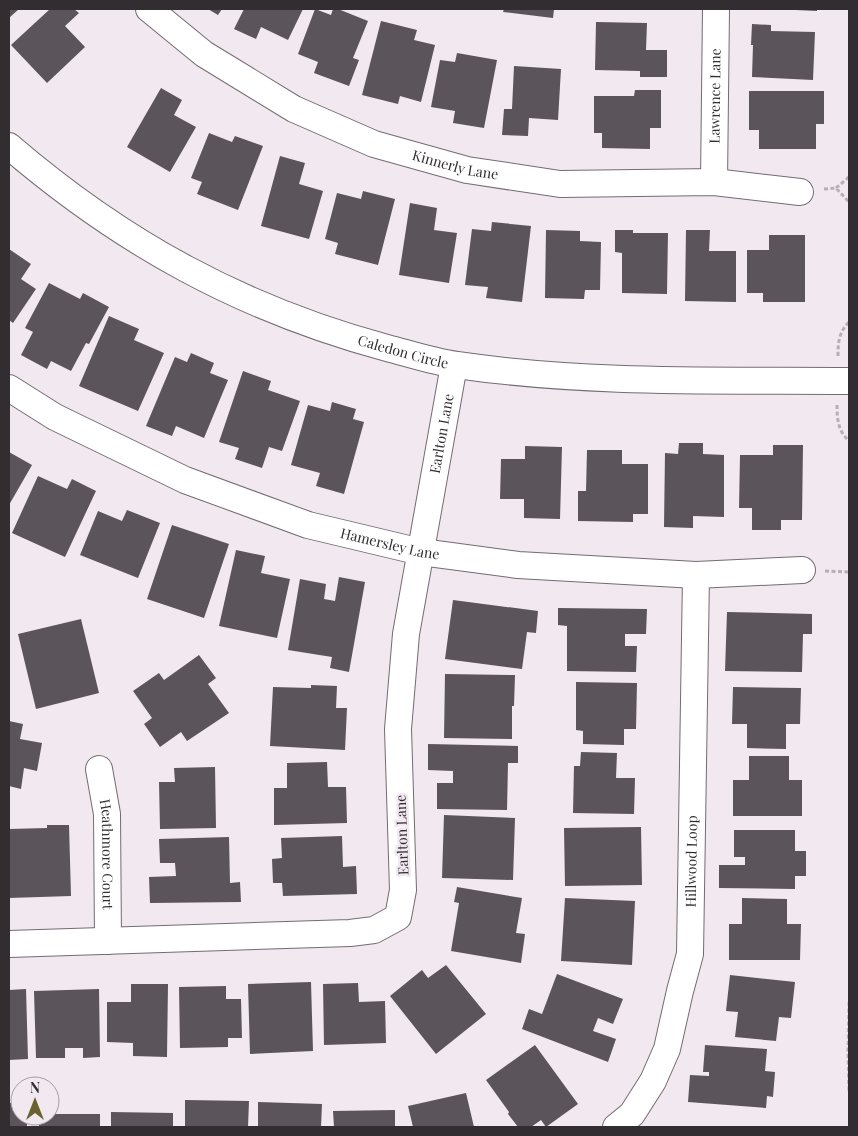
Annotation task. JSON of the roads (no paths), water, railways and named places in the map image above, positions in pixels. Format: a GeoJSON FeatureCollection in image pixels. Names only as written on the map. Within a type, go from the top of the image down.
{"type":"FeatureCollection","features":[{"type":"Feature","properties":{"kind":"street","name":"Kinnerly Lane"},"geometry":{"type":"LineString","coordinates":[[149,9],[204,54],[294,110],[374,144],[467,170],[560,184],[714,182],[800,192]]}},
{"type":"Feature","properties":{"kind":"street","name":"Lawrence Lane"},"geometry":{"type":"LineString","coordinates":[[714,182],[716,9]]}},
{"type":"Feature","properties":{"kind":"street","name":"Caledon Circle"},"geometry":{"type":"LineString","coordinates":[[9,146],[40,173],[89,209],[140,243],[196,275],[255,303],[311,325],[367,342],[454,365],[552,376],[843,381]]}},
{"type":"Feature","properties":{"kind":"street","name":"Earlton Lane"},"geometry":{"type":"LineString","coordinates":[[9,944],[350,933],[374,930],[398,917],[403,890],[398,729],[406,634],[454,365]]}},
{"type":"Feature","properties":{"kind":"street","name":"Hamersley Lane"},"geometry":{"type":"LineString","coordinates":[[9,388],[55,416],[185,480],[308,525],[421,552],[518,565],[696,575],[802,570]]}},
{"type":"Feature","properties":{"kind":"street","name":"Hillwood Loop"},"geometry":{"type":"LineString","coordinates":[[633,1123],[667,1049],[690,954],[696,575]]}},
{"type":"Feature","properties":{"kind":"street","name":"Heathmore Court"},"geometry":{"type":"LineString","coordinates":[[99,769],[108,814],[108,941]]}}]}
